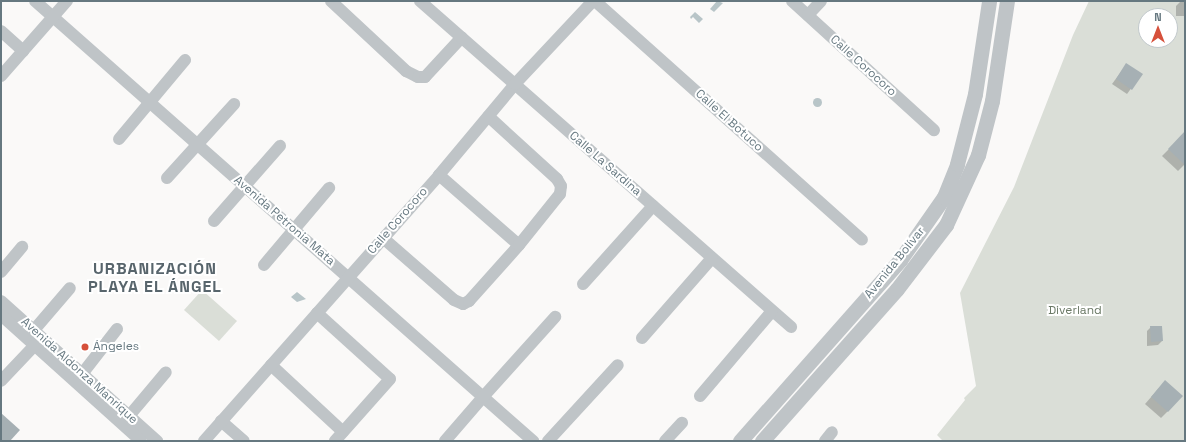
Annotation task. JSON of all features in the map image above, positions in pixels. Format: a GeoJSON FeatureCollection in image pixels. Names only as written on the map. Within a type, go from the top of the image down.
{"type":"FeatureCollection","features":[{"type":"Feature","properties":{"kind":"street","name":"Avenida Petronia Mata"},"geometry":{"type":"LineString","coordinates":[[35,1],[533,441]]}},
{"type":"Feature","properties":{"kind":"street"},"geometry":{"type":"LineString","coordinates":[[1,76],[68,1]]}},
{"type":"Feature","properties":{"kind":"street"},"geometry":{"type":"LineString","coordinates":[[331,1],[406,71],[418,77],[425,78],[462,38]]}},
{"type":"Feature","properties":{"kind":"street","name":"Calle La Sardina"},"geometry":{"type":"LineString","coordinates":[[420,1],[791,327]]}},
{"type":"Feature","properties":{"kind":"street","name":"Calle Corocoro"},"geometry":{"type":"LineString","coordinates":[[204,441],[438,176],[515,84],[594,1]]}},
{"type":"Feature","properties":{"kind":"street","name":"Calle El Botuco"},"geometry":{"type":"LineString","coordinates":[[594,1],[862,240]]}},
{"type":"Feature","properties":{"kind":"street","name":"Calle Corocoro"},"geometry":{"type":"LineString","coordinates":[[792,1],[934,130]]}},
{"type":"Feature","properties":{"kind":"street"},"geometry":{"type":"LineString","coordinates":[[808,15],[821,1]]}},
{"type":"Feature","properties":{"kind":"street","name":"Avenida Bolívar"},"geometry":{"type":"LineString","coordinates":[[740,441],[900,260],[944,196],[957,164],[975,94],[989,1]]}},
{"type":"Feature","properties":{"kind":"street","name":"Avenida Bolívar"},"geometry":{"type":"LineString","coordinates":[[762,441],[897,289],[946,225],[978,156],[992,101],[1007,1]]}},
{"type":"Feature","properties":{"kind":"street"},"geometry":{"type":"LineString","coordinates":[[1,31],[23,51]]}},
{"type":"Feature","properties":{"kind":"street"},"geometry":{"type":"LineString","coordinates":[[119,139],[185,60]]}},
{"type":"Feature","properties":{"kind":"street"},"geometry":{"type":"LineString","coordinates":[[167,178],[234,104]]}},
{"type":"Feature","properties":{"kind":"street"},"geometry":{"type":"LineString","coordinates":[[383,238],[454,300],[463,304],[469,301],[519,245],[560,194],[561,186],[557,179],[488,116]]}},
{"type":"Feature","properties":{"kind":"street"},"geometry":{"type":"LineString","coordinates":[[214,221],[280,146]]}},
{"type":"Feature","properties":{"kind":"street"},"geometry":{"type":"LineString","coordinates":[[438,176],[519,245]]}},
{"type":"Feature","properties":{"kind":"street"},"geometry":{"type":"LineString","coordinates":[[264,265],[329,188]]}},
{"type":"Feature","properties":{"kind":"street"},"geometry":{"type":"LineString","coordinates":[[583,284],[653,206]]}},
{"type":"Feature","properties":{"kind":"street"},"geometry":{"type":"LineString","coordinates":[[1,272],[22,247]]}},
{"type":"Feature","properties":{"kind":"street"},"geometry":{"type":"LineString","coordinates":[[642,338],[712,258]]}},
{"type":"Feature","properties":{"kind":"street"},"geometry":{"type":"LineString","coordinates":[[34,330],[70,288]]}},
{"type":"Feature","properties":{"kind":"street","name":"Avenida Aldonza Manrique"},"geometry":{"type":"LineString","coordinates":[[1,301],[157,441]]}},
{"type":"Feature","properties":{"kind":"street"},"geometry":{"type":"LineString","coordinates":[[700,396],[772,311]]}},
{"type":"Feature","properties":{"kind":"street"},"geometry":{"type":"LineString","coordinates":[[271,365],[339,437],[390,380],[317,313]]}},
{"type":"Feature","properties":{"kind":"street","name":"Avenida Aldonza Manrique"},"geometry":{"type":"LineString","coordinates":[[1,315],[141,441]]}},
{"type":"Feature","properties":{"kind":"street"},"geometry":{"type":"LineString","coordinates":[[445,441],[556,317]]}},
{"type":"Feature","properties":{"kind":"street"},"geometry":{"type":"LineString","coordinates":[[82,374],[117,330]]}},
{"type":"Feature","properties":{"kind":"street"},"geometry":{"type":"LineString","coordinates":[[1,381],[35,345]]}},
{"type":"Feature","properties":{"kind":"street"},"geometry":{"type":"LineString","coordinates":[[548,441],[618,365]]}},
{"type":"Feature","properties":{"kind":"street"},"geometry":{"type":"LineString","coordinates":[[129,416],[166,372]]}},
{"type":"Feature","properties":{"kind":"street"},"geometry":{"type":"LineString","coordinates":[[221,421],[244,441]]}},
{"type":"Feature","properties":{"kind":"street"},"geometry":{"type":"LineString","coordinates":[[665,441],[682,423]]}},
{"type":"Feature","properties":{"kind":"green space","name":"Diverland"},"geometry":{"type":"Polygon","coordinates":[[[1089,1],[1185,1],[1185,441],[943,441],[937,435],[965,400],[964,398],[976,386],[960,293],[1014,187],[1073,35],[1089,1]]]}},
{"type":"Feature","properties":{"kind":"green space"},"geometry":{"type":"Polygon","coordinates":[[[202,290],[237,321],[219,341],[184,310],[202,290]]]}},
{"type":"Feature","properties":{"kind":"shaded area"},"geometry":{"type":"Polygon","coordinates":[[[717,1],[723,3],[714,12],[710,9],[717,1]]]}},
{"type":"Feature","properties":{"kind":"shaded area"},"geometry":{"type":"Polygon","coordinates":[[[695,12],[703,19],[699,23],[693,17],[691,19],[690,17],[695,12]]]}},
{"type":"Feature","properties":{"kind":"shaded area"},"geometry":{"type":"Polygon","coordinates":[[[815,98],[819,98],[821,102],[819,106],[815,106],[813,104],[813,100],[815,98]]]}},
{"type":"Feature","properties":{"kind":"shaded area"},"geometry":{"type":"Polygon","coordinates":[[[297,292],[306,299],[297,302],[291,297],[297,292]]]}},
{"type":"Feature","properties":{"kind":"building"},"geometry":{"type":"Polygon","coordinates":[[[1126,63],[1143,74],[1132,90],[1116,79],[1126,63]]]}},
{"type":"Feature","properties":{"kind":"building"},"geometry":{"type":"Polygon","coordinates":[[[1185,131],[1185,165],[1168,149],[1185,131]]]}},
{"type":"Feature","properties":{"kind":"building"},"geometry":{"type":"Polygon","coordinates":[[[1150,326],[1162,326],[1163,341],[1151,342],[1150,326]]]}},
{"type":"Feature","properties":{"kind":"building"},"geometry":{"type":"Polygon","coordinates":[[[1165,380],[1183,396],[1168,412],[1151,397],[1165,380]]]}},
{"type":"Feature","properties":{"kind":"building"},"geometry":{"type":"Polygon","coordinates":[[[1,413],[20,430],[10,441],[1,441],[1,413]]]}},
{"type":"Feature","properties":{"kind":"place","name":"Ángeles"},"geometry":{"type":"Point","coordinates":[85,347]}},
{"type":"Feature","properties":{"kind":"district","name":"URBANIZACIÓN PLAYA EL ÁNGEL"},"geometry":{"type":"Point","coordinates":[155,278]}}]}
